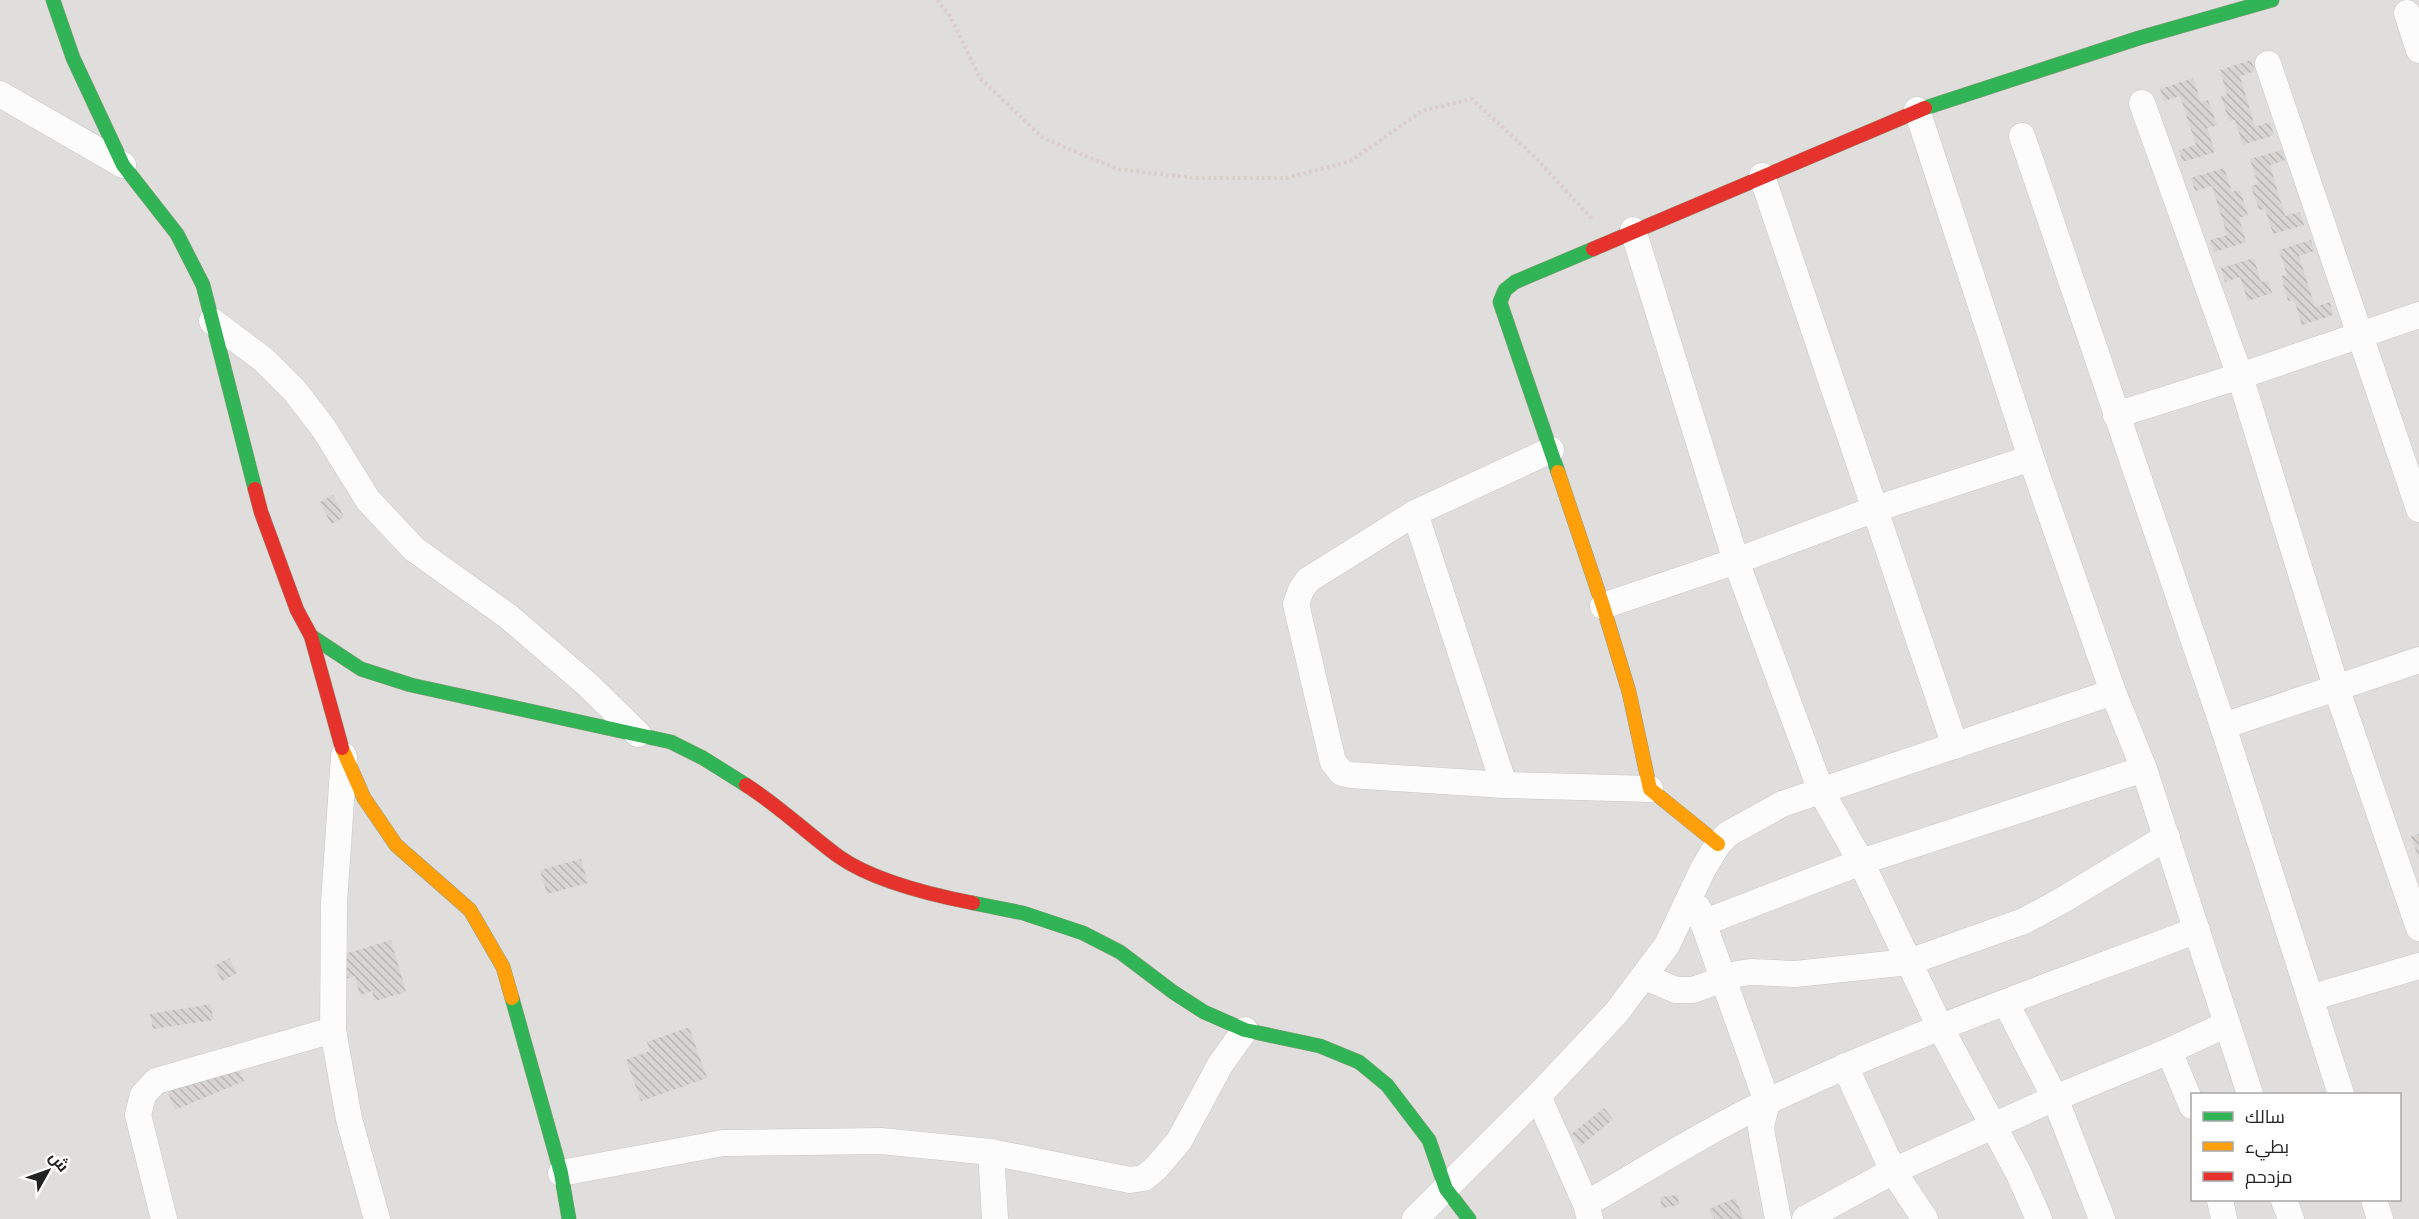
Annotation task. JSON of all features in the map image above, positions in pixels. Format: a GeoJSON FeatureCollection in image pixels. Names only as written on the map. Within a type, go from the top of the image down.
{"type":"FeatureCollection","features":[{"type":"Feature","properties":{"kind":"street"},"geometry":{"type":"LineString","coordinates":[[53,0],[74,58],[123,165],[177,234],[203,285],[261,512],[293,599],[310,636],[344,755],[364,798],[396,845],[470,910],[503,967],[561,1173],[569,1219]]}},
{"type":"Feature","properties":{"kind":"street"},"geometry":{"type":"LineString","coordinates":[[1650,789],[1629,692],[1603,606],[1500,302],[1509,285],[1917,110],[2139,38],[2272,0]]}},
{"type":"Feature","properties":{"kind":"street"},"geometry":{"type":"LineString","coordinates":[[2407,14],[2419,50]]}},
{"type":"Feature","properties":{"kind":"street"},"geometry":{"type":"LineString","coordinates":[[2268,64],[2419,509]]}},
{"type":"Feature","properties":{"kind":"street"},"geometry":{"type":"LineString","coordinates":[[0,94],[123,165]]}},
{"type":"Feature","properties":{"kind":"street"},"geometry":{"type":"LineString","coordinates":[[2142,103],[2240,376],[2336,687],[2419,928]]}},
{"type":"Feature","properties":{"kind":"street"},"geometry":{"type":"LineString","coordinates":[[1917,110],[2031,458],[2167,837],[2249,1093]]}},
{"type":"Feature","properties":{"kind":"street"},"geometry":{"type":"LineString","coordinates":[[2022,136],[2223,726],[2340,1093]]}},
{"type":"Feature","properties":{"kind":"street"},"geometry":{"type":"LineString","coordinates":[[1762,176],[1955,746]]}},
{"type":"Feature","properties":{"kind":"street"},"geometry":{"type":"LineString","coordinates":[[1622,235],[1736,561],[1821,790],[1861,862],[1941,1027],[2018,1172],[2039,1219]]}},
{"type":"Feature","properties":{"kind":"street"},"geometry":{"type":"LineString","coordinates":[[2116,415],[2240,376],[2419,315]]}},
{"type":"Feature","properties":{"kind":"street"},"geometry":{"type":"LineString","coordinates":[[212,321],[264,360],[295,391],[324,429],[368,500],[414,549],[509,617],[588,685],[638,734]]}},
{"type":"Feature","properties":{"kind":"street"},"geometry":{"type":"LineString","coordinates":[[1551,450],[1415,513],[1308,580],[1296,604],[1333,762],[1342,773],[1350,775],[1504,785],[1650,789],[1718,844]]}},
{"type":"Feature","properties":{"kind":"street"},"geometry":{"type":"LineString","coordinates":[[1603,606],[1736,561],[1875,509],[2031,458]]}},
{"type":"Feature","properties":{"kind":"street"},"geometry":{"type":"LineString","coordinates":[[1415,513],[1504,785]]}},
{"type":"Feature","properties":{"kind":"street"},"geometry":{"type":"LineString","coordinates":[[310,636],[361,669],[411,685],[671,741],[770,800],[840,857],[926,894],[1023,913],[1083,933],[1120,952],[1204,1012],[1245,1030],[1320,1046],[1359,1062],[1387,1084],[1429,1140],[1446,1189],[1470,1219]]}},
{"type":"Feature","properties":{"kind":"street"},"geometry":{"type":"LineString","coordinates":[[2223,726],[2419,660]]}},
{"type":"Feature","properties":{"kind":"street"},"geometry":{"type":"LineString","coordinates":[[1415,1219],[1538,1096],[1616,1013],[1667,945],[1718,844],[1728,834],[1782,804],[2114,692]]}},
{"type":"Feature","properties":{"kind":"street"},"geometry":{"type":"LineString","coordinates":[[344,755],[334,903],[333,1030],[349,1119],[377,1219]]}},
{"type":"Feature","properties":{"kind":"street"},"geometry":{"type":"LineString","coordinates":[[1703,923],[1861,862],[2144,769]]}},
{"type":"Feature","properties":{"kind":"street"},"geometry":{"type":"LineString","coordinates":[[1645,977],[1676,990],[1693,990],[1737,974],[1751,972],[1795,974],[1909,962],[2024,921],[2167,837]]}},
{"type":"Feature","properties":{"kind":"street"},"geometry":{"type":"LineString","coordinates":[[1693,894],[1767,1102],[1762,1135],[1778,1219]]}},
{"type":"Feature","properties":{"kind":"street"},"geometry":{"type":"LineString","coordinates":[[1538,1096],[1588,1211],[1767,1102],[1845,1066],[2197,930]]}},
{"type":"Feature","properties":{"kind":"street"},"geometry":{"type":"LineString","coordinates":[[2310,998],[2419,966]]}},
{"type":"Feature","properties":{"kind":"street"},"geometry":{"type":"LineString","coordinates":[[2006,1003],[2055,1098],[2102,1219]]}},
{"type":"Feature","properties":{"kind":"street"},"geometry":{"type":"LineString","coordinates":[[1805,1219],[1893,1171],[2227,1024]]}},
{"type":"Feature","properties":{"kind":"street"},"geometry":{"type":"LineString","coordinates":[[164,1219],[138,1115],[142,1095],[156,1082],[333,1030]]}},
{"type":"Feature","properties":{"kind":"street"},"geometry":{"type":"LineString","coordinates":[[561,1173],[723,1143],[881,1141],[991,1152],[1130,1180],[1144,1178],[1156,1168],[1179,1140],[1220,1065],[1245,1030]]}},
{"type":"Feature","properties":{"kind":"street"},"geometry":{"type":"LineString","coordinates":[[2169,1051],[2191,1101]]}},
{"type":"Feature","properties":{"kind":"street"},"geometry":{"type":"LineString","coordinates":[[1845,1066],[1893,1171],[1925,1219]]}},
{"type":"Feature","properties":{"kind":"street"},"geometry":{"type":"LineString","coordinates":[[991,1152],[995,1219]]}},
{"type":"Feature","properties":{"kind":"street"},"geometry":{"type":"LineString","coordinates":[[2220,1201],[2224,1219]]}},
{"type":"Feature","properties":{"kind":"street"},"geometry":{"type":"LineString","coordinates":[[2284,1201],[2291,1219]]}},
{"type":"Feature","properties":{"kind":"street"},"geometry":{"type":"LineString","coordinates":[[2374,1201],[2380,1219]]}},
{"type":"Feature","properties":{"kind":"path"},"geometry":{"type":"LineString","coordinates":[[937,0],[950,16],[980,78],[1043,138],[1117,169],[1196,178],[1286,178],[1351,161],[1422,111],[1472,99],[1622,235]]}},
{"type":"Feature","properties":{"kind":"shaded area"},"geometry":{"type":"Polygon","coordinates":[[[0,0],[2419,0],[2419,1219],[0,1219],[0,0]]]}},
{"type":"Feature","properties":{"kind":"building"},"geometry":{"type":"Polygon","coordinates":[[[2251,60],[2255,71],[2240,76],[2255,127],[2270,122],[2274,135],[2243,145],[2235,120],[2229,121],[2221,96],[2227,95],[2220,70],[2251,60]]]}},
{"type":"Feature","properties":{"kind":"building"},"geometry":{"type":"Polygon","coordinates":[[[2193,78],[2201,102],[2208,100],[2217,125],[2207,128],[2215,152],[2183,162],[2179,150],[2196,145],[2180,96],[2164,101],[2160,89],[2193,78]]]}},
{"type":"Feature","properties":{"kind":"building"},"geometry":{"type":"Polygon","coordinates":[[[2282,150],[2285,160],[2270,165],[2285,216],[2300,212],[2304,225],[2273,234],[2265,209],[2259,210],[2251,186],[2258,184],[2250,159],[2282,150]]]}},
{"type":"Feature","properties":{"kind":"building"},"geometry":{"type":"Polygon","coordinates":[[[2224,168],[2232,192],[2240,190],[2248,215],[2239,218],[2246,242],[2214,252],[2210,240],[2227,235],[2212,186],[2195,191],[2191,178],[2224,168]]]}},
{"type":"Feature","properties":{"kind":"building"},"geometry":{"type":"Polygon","coordinates":[[[2311,240],[2314,251],[2299,256],[2315,307],[2330,302],[2333,315],[2302,325],[2294,300],[2288,301],[2281,276],[2287,275],[2279,250],[2311,240]]]}},
{"type":"Feature","properties":{"kind":"building"},"geometry":{"type":"Polygon","coordinates":[[[2254,258],[2261,282],[2268,280],[2272,293],[2248,301],[2240,277],[2225,282],[2221,268],[2254,258]]]}},
{"type":"Feature","properties":{"kind":"building"},"geometry":{"type":"Polygon","coordinates":[[[333,495],[344,517],[331,524],[320,502],[333,495]]]}},
{"type":"Feature","properties":{"kind":"building"},"geometry":{"type":"Polygon","coordinates":[[[2419,834],[2419,859],[2411,836],[2419,834]]]}},
{"type":"Feature","properties":{"kind":"building"},"geometry":{"type":"Polygon","coordinates":[[[581,859],[588,883],[547,894],[540,870],[581,859]]]}},
{"type":"Feature","properties":{"kind":"building"},"geometry":{"type":"Polygon","coordinates":[[[391,940],[406,992],[375,1001],[372,991],[360,995],[355,976],[342,980],[335,957],[391,940]]]}},
{"type":"Feature","properties":{"kind":"building"},"geometry":{"type":"Polygon","coordinates":[[[229,958],[237,973],[222,981],[214,966],[229,958]]]}},
{"type":"Feature","properties":{"kind":"building"},"geometry":{"type":"Polygon","coordinates":[[[211,1004],[213,1020],[153,1029],[150,1014],[211,1004]]]}},
{"type":"Feature","properties":{"kind":"building"},"geometry":{"type":"Polygon","coordinates":[[[689,1027],[707,1078],[641,1101],[626,1060],[650,1051],[647,1042],[689,1027]]]}},
{"type":"Feature","properties":{"kind":"building"},"geometry":{"type":"Polygon","coordinates":[[[233,1056],[244,1081],[175,1110],[165,1085],[233,1056]]]}},
{"type":"Feature","properties":{"kind":"building"},"geometry":{"type":"Polygon","coordinates":[[[1604,1108],[1613,1119],[1581,1146],[1571,1134],[1604,1108]]]}},
{"type":"Feature","properties":{"kind":"building"},"geometry":{"type":"Polygon","coordinates":[[[1678,1195],[1679,1205],[1662,1208],[1660,1197],[1678,1195]]]}},
{"type":"Feature","properties":{"kind":"building"},"geometry":{"type":"Polygon","coordinates":[[[1735,1198],[1744,1219],[1714,1219],[1709,1209],[1735,1198]]]}},
{"type":"Feature","properties":{"kind":"traffic: fast"},"geometry":{"type":"LineString","coordinates":[[53,0],[73,58],[123,165],[177,234],[203,285],[255,489]]}},
{"type":"Feature","properties":{"kind":"traffic: fast"},"geometry":{"type":"LineString","coordinates":[[1925,108],[2139,38],[2272,0]]}},
{"type":"Feature","properties":{"kind":"traffic: fast"},"geometry":{"type":"LineString","coordinates":[[1558,472],[1500,302],[1505,290],[1515,282],[1593,249]]}},
{"type":"Feature","properties":{"kind":"traffic: fast"},"geometry":{"type":"LineString","coordinates":[[311,636],[361,669],[411,685],[671,742],[703,758],[746,785]]}},
{"type":"Feature","properties":{"kind":"traffic: fast"},"geometry":{"type":"LineString","coordinates":[[973,903],[1023,913],[1083,933],[1120,952],[1204,1012],[1245,1030],[1320,1046],[1359,1062],[1387,1085],[1429,1140],[1446,1189],[1469,1219]]}},
{"type":"Feature","properties":{"kind":"traffic: fast"},"geometry":{"type":"LineString","coordinates":[[512,998],[561,1173],[569,1219]]}},
{"type":"Feature","properties":{"kind":"traffic: slow"},"geometry":{"type":"LineString","coordinates":[[1558,472],[1629,692],[1650,789],[1718,844]]}},
{"type":"Feature","properties":{"kind":"traffic: slow"},"geometry":{"type":"LineString","coordinates":[[342,748],[364,798],[396,845],[470,910],[503,967],[512,998]]}},
{"type":"Feature","properties":{"kind":"traffic: jam"},"geometry":{"type":"LineString","coordinates":[[1593,249],[1925,108]]}},
{"type":"Feature","properties":{"kind":"traffic: jam"},"geometry":{"type":"LineString","coordinates":[[255,489],[261,512],[297,610],[311,636],[342,748]]}},
{"type":"Feature","properties":{"kind":"traffic: jam"},"geometry":{"type":"LineString","coordinates":[[746,785],[852,865],[903,886],[973,903]]}}]}
